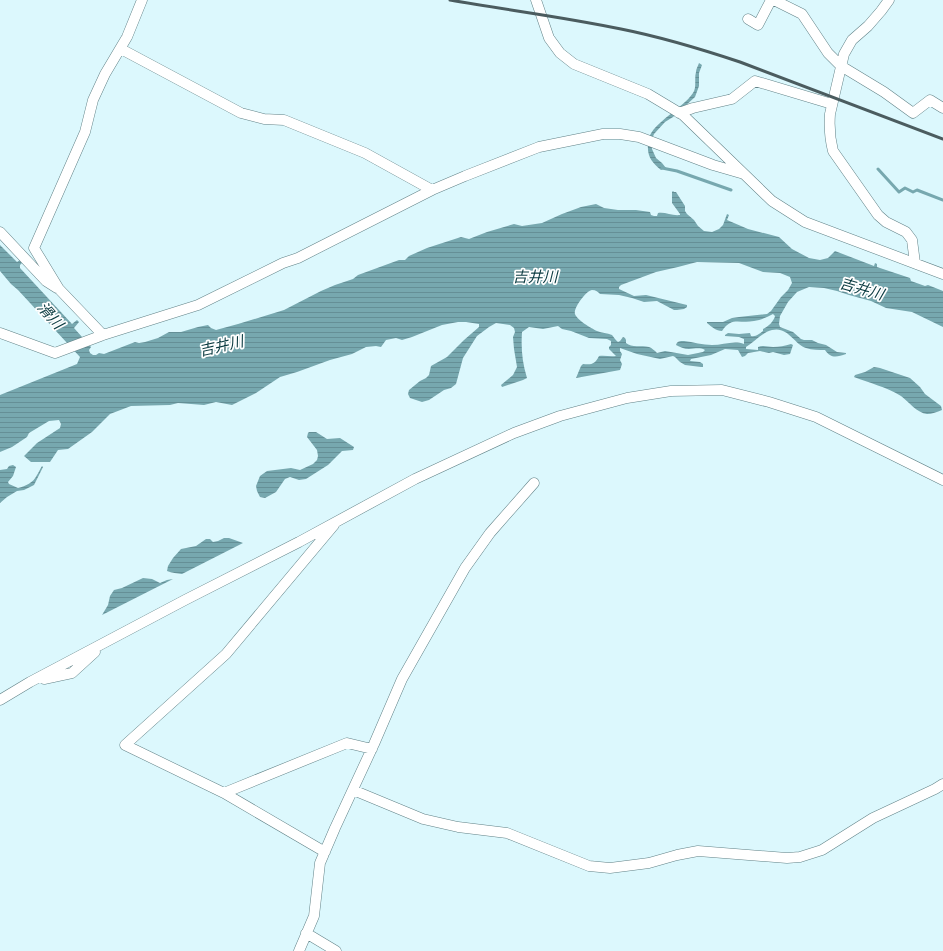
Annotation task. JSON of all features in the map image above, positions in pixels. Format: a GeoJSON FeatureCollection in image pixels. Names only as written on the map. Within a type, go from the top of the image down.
{"type":"FeatureCollection","features":[{"type":"Feature","properties":{"kind":"street"},"geometry":{"type":"LineString","coordinates":[[103,335],[59,289],[34,248],[85,132],[93,100],[105,74],[127,37],[142,0]]}},
{"type":"Feature","properties":{"kind":"street"},"geometry":{"type":"LineString","coordinates":[[536,0],[549,38],[560,53],[574,64],[648,94],[683,115],[772,201],[805,222],[943,274]]}},
{"type":"Feature","properties":{"kind":"street"},"geometry":{"type":"LineString","coordinates":[[748,19],[758,25],[773,0],[802,14],[828,53],[841,66],[884,92],[913,113],[930,100],[943,108]]}},
{"type":"Feature","properties":{"kind":"street"},"geometry":{"type":"LineString","coordinates":[[889,0],[868,26],[852,40],[844,54],[832,104],[829,124],[833,151],[878,215],[886,222],[906,232],[912,240],[915,263]]}},
{"type":"Feature","properties":{"kind":"street"},"geometry":{"type":"LineString","coordinates":[[120,49],[241,113],[264,119],[284,120],[365,153],[432,190]]}},
{"type":"Feature","properties":{"kind":"street"},"geometry":{"type":"LineString","coordinates":[[679,113],[693,108],[732,99],[755,81],[832,104]]}},
{"type":"Feature","properties":{"kind":"street"},"geometry":{"type":"LineString","coordinates":[[0,333],[55,353],[103,335],[198,305],[283,263],[298,258],[432,190],[539,147],[603,134],[620,134],[639,137],[713,165],[744,174]]}},
{"type":"Feature","properties":{"kind":"street"},"geometry":{"type":"LineString","coordinates":[[0,232],[46,281],[59,289]]}},
{"type":"Feature","properties":{"kind":"street"},"geometry":{"type":"LineString","coordinates":[[0,700],[30,682],[299,542],[415,479],[514,433],[560,416],[627,398],[670,391],[722,390],[769,402],[816,417],[943,480]]}},
{"type":"Feature","properties":{"kind":"street"},"geometry":{"type":"LineString","coordinates":[[299,951],[314,916],[320,863],[372,750],[402,678],[465,568],[490,533],[534,483]]}},
{"type":"Feature","properties":{"kind":"street"},"geometry":{"type":"LineString","coordinates":[[325,852],[224,793],[126,745],[226,654],[338,520]]}},
{"type":"Feature","properties":{"kind":"street"},"geometry":{"type":"LineString","coordinates":[[224,793],[347,743],[372,750]]}},
{"type":"Feature","properties":{"kind":"street"},"geometry":{"type":"LineString","coordinates":[[353,790],[423,819],[458,827],[507,833],[589,866],[610,868],[649,863],[698,851],[787,858],[800,857],[822,850],[872,818],[943,784]]}},
{"type":"Feature","properties":{"kind":"street"},"geometry":{"type":"LineString","coordinates":[[306,934],[336,951]]}},
{"type":"Feature","properties":{"kind":"water"},"geometry":{"type":"Polygon","coordinates":[[[699,63],[702,65],[699,73],[699,86],[695,97],[673,117],[665,122],[654,134],[652,139],[652,149],[656,158],[666,168],[661,170],[649,156],[649,138],[656,127],[693,93],[695,88],[696,71],[699,63]]]}},
{"type":"Feature","properties":{"kind":"water","name":"吉井川"},"geometry":{"type":"Polygon","coordinates":[[[672,192],[676,192],[685,206],[685,211],[687,214],[704,231],[712,232],[719,229],[723,225],[727,214],[729,215],[727,220],[748,229],[779,237],[792,249],[809,258],[820,260],[828,258],[835,251],[874,266],[875,263],[877,264],[877,267],[910,278],[911,281],[925,286],[928,285],[943,291],[943,327],[912,312],[886,308],[871,301],[837,291],[809,287],[797,292],[788,302],[780,316],[780,327],[793,332],[801,339],[812,340],[826,345],[837,352],[846,354],[832,356],[825,350],[813,350],[806,348],[787,333],[778,329],[765,333],[746,347],[746,349],[758,350],[758,347],[760,346],[778,347],[791,344],[793,345],[790,354],[784,355],[760,351],[748,353],[742,357],[738,350],[725,349],[711,355],[691,359],[690,361],[700,362],[703,364],[703,367],[701,367],[685,365],[673,356],[660,359],[637,354],[620,348],[622,354],[620,360],[622,364],[620,370],[576,378],[583,364],[593,363],[599,356],[616,356],[609,349],[611,341],[607,339],[589,338],[562,329],[558,326],[543,329],[529,327],[522,332],[523,361],[527,378],[502,387],[501,385],[513,375],[517,367],[513,337],[515,332],[514,328],[510,325],[496,323],[477,336],[463,358],[456,384],[429,400],[422,402],[410,398],[408,394],[409,390],[429,375],[431,366],[447,357],[479,327],[479,324],[458,322],[442,325],[402,340],[396,338],[386,340],[381,347],[366,347],[352,354],[280,377],[256,393],[232,405],[216,402],[204,405],[178,403],[170,405],[131,406],[110,414],[92,432],[68,449],[58,450],[50,462],[31,462],[24,456],[37,443],[60,428],[61,424],[59,420],[49,421],[29,433],[27,437],[12,447],[0,452],[0,395],[77,364],[80,357],[0,271],[0,245],[17,262],[20,260],[22,263],[20,268],[72,324],[77,320],[79,322],[74,328],[91,347],[89,350],[90,353],[96,355],[99,353],[104,354],[135,342],[145,342],[158,338],[169,332],[181,332],[208,325],[216,330],[284,310],[321,291],[353,279],[358,275],[399,260],[405,260],[409,256],[427,248],[461,237],[469,239],[514,224],[522,226],[542,223],[581,207],[596,204],[604,208],[650,212],[651,215],[654,216],[657,216],[658,213],[680,215],[672,203],[672,192]],[[697,262],[656,272],[619,287],[619,289],[634,296],[646,295],[687,305],[684,309],[674,310],[657,301],[644,302],[619,295],[600,294],[592,290],[581,300],[576,308],[575,314],[578,319],[588,326],[597,331],[612,335],[618,342],[623,337],[628,345],[649,347],[657,353],[665,351],[688,355],[703,352],[705,350],[699,348],[685,349],[676,345],[681,341],[709,345],[732,343],[744,344],[744,339],[725,335],[728,333],[750,333],[751,336],[756,336],[770,324],[775,316],[773,314],[757,321],[733,322],[726,326],[722,331],[714,328],[707,322],[723,322],[732,318],[767,314],[788,290],[792,283],[790,277],[780,273],[763,272],[739,263],[697,262]]]}},
{"type":"Feature","properties":{"kind":"water"},"geometry":{"type":"Polygon","coordinates":[[[874,367],[910,378],[925,394],[941,406],[942,410],[931,414],[923,413],[901,396],[854,377],[855,375],[874,367]]]}},
{"type":"Feature","properties":{"kind":"water"},"geometry":{"type":"Polygon","coordinates":[[[309,432],[316,432],[327,439],[340,438],[354,447],[353,450],[342,451],[328,465],[306,479],[299,480],[290,477],[285,479],[276,492],[265,498],[260,497],[256,486],[260,476],[267,471],[291,468],[300,470],[313,464],[317,460],[317,450],[307,437],[309,432]]]}},
{"type":"Feature","properties":{"kind":"water"},"geometry":{"type":"Polygon","coordinates":[[[13,465],[16,467],[13,476],[8,482],[9,484],[18,488],[31,482],[42,466],[43,467],[34,485],[24,490],[17,491],[0,503],[0,470],[7,469],[9,466],[13,465]]]}},
{"type":"Feature","properties":{"kind":"water"},"geometry":{"type":"Polygon","coordinates":[[[224,538],[229,538],[243,543],[182,574],[167,571],[173,558],[181,549],[196,546],[206,539],[210,539],[213,542],[224,538]]]}},
{"type":"Feature","properties":{"kind":"water"},"geometry":{"type":"Polygon","coordinates":[[[143,578],[152,579],[160,583],[173,579],[102,615],[114,590],[122,588],[143,578]]]}},
{"type":"Feature","properties":{"kind":"waterway"},"geometry":{"type":"LineString","coordinates":[[662,168],[677,171],[731,190]]}},
{"type":"Feature","properties":{"kind":"waterway"},"geometry":{"type":"LineString","coordinates":[[878,169],[899,192],[905,188],[913,192],[917,190],[943,200]]}},
{"type":"Feature","properties":{"kind":"railway"},"geometry":{"type":"LineString","coordinates":[[450,0],[557,17],[636,32],[711,52],[943,139]]}},
{"type":"Feature","properties":{"kind":"water label","name":"滑川"},"geometry":{"type":"Point","coordinates":[51,315]}}]}
